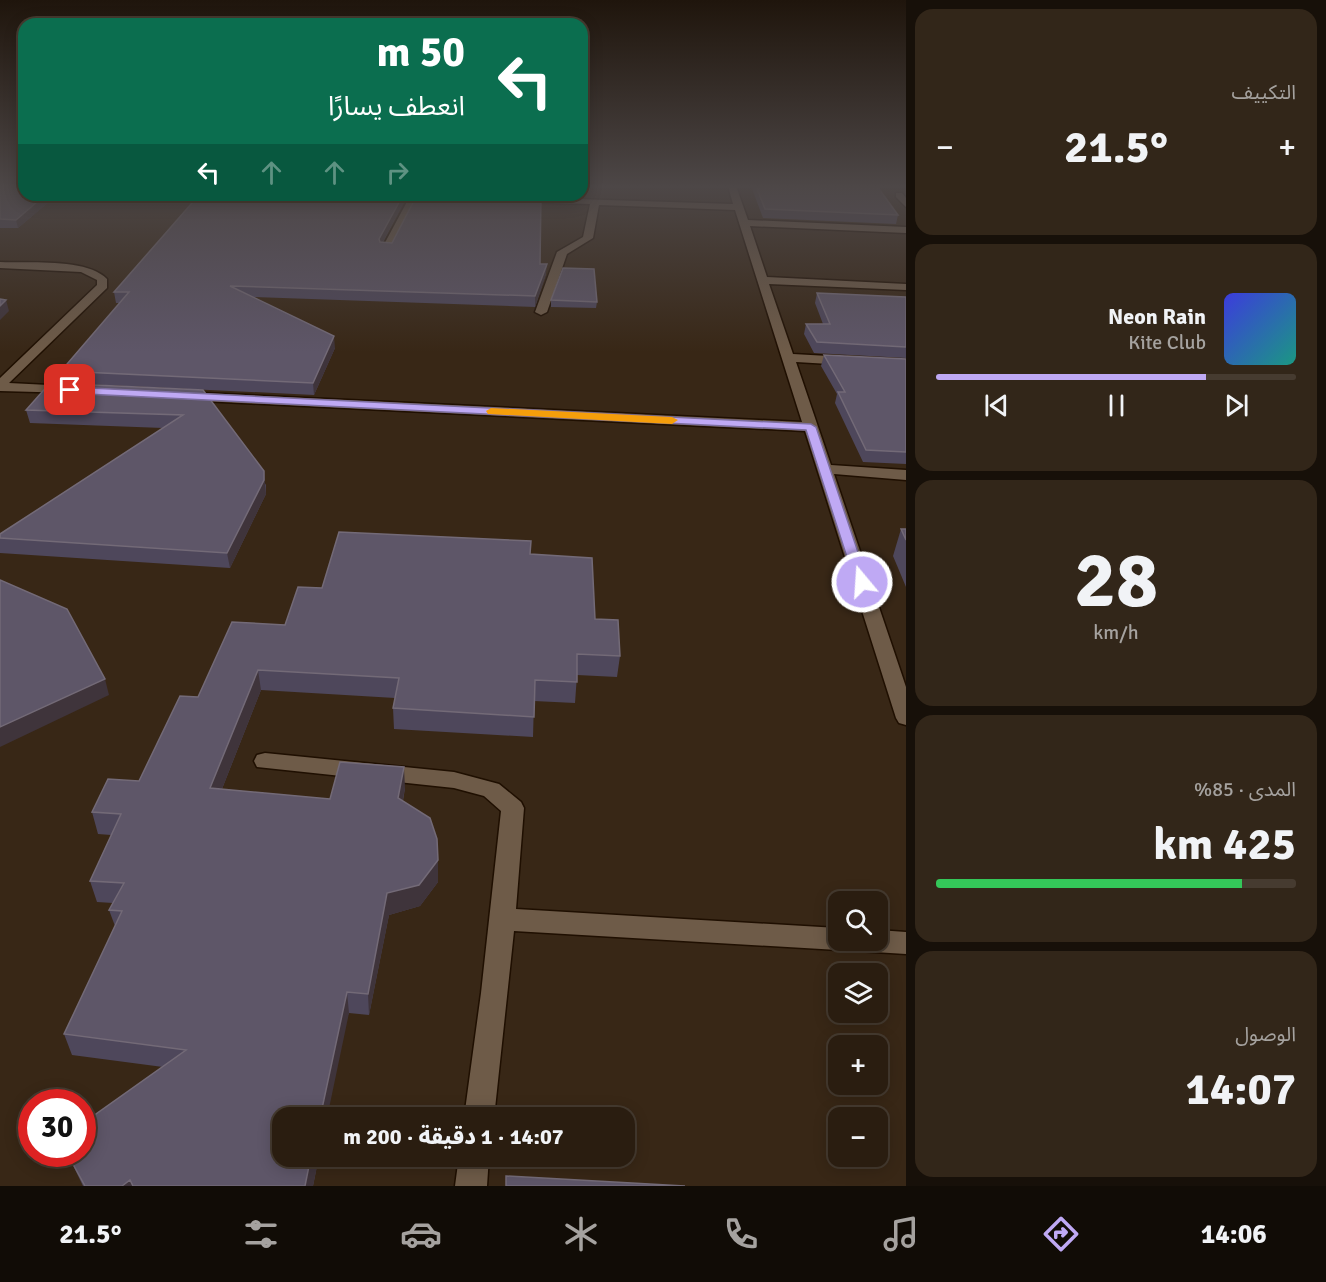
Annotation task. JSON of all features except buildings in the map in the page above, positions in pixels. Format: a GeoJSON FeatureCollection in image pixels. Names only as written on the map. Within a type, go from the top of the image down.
{"type":"FeatureCollection","features":[{"type":"Feature","properties":{"kind":"street"},"geometry":{"type":"LineString","coordinates":[[386,250],[391,241]]}},
{"type":"Feature","properties":{"kind":"street"},"geometry":{"type":"LineString","coordinates":[[542,312],[562,252],[582,241]]}},
{"type":"Feature","properties":{"kind":"street"},"geometry":{"type":"LineString","coordinates":[[750,241],[906,718]]}},
{"type":"Feature","properties":{"kind":"street"},"geometry":{"type":"LineString","coordinates":[[0,265],[82,269],[102,279],[103,286],[0,386]]}},
{"type":"Feature","properties":{"kind":"street"},"geometry":{"type":"LineString","coordinates":[[763,280],[906,287]]}},
{"type":"Feature","properties":{"kind":"street"},"geometry":{"type":"LineString","coordinates":[[788,358],[859,362]]}},
{"type":"Feature","properties":{"kind":"street"},"geometry":{"type":"LineString","coordinates":[[0,386],[81,391]]}},
{"type":"Feature","properties":{"kind":"street"},"geometry":{"type":"LineString","coordinates":[[174,396],[811,427]]}},
{"type":"Feature","properties":{"kind":"street"},"geometry":{"type":"LineString","coordinates":[[825,469],[906,475]]}},
{"type":"Feature","properties":{"kind":"street"},"geometry":{"type":"LineString","coordinates":[[265,761],[454,780],[491,790],[513,808],[480,1107]]}},
{"type":"Feature","properties":{"kind":"street"},"geometry":{"type":"LineString","coordinates":[[502,919],[828,938]]}},
{"type":"Feature","properties":{"kind":"street"},"geometry":{"type":"LineString","coordinates":[[888,942],[906,943]]}},
{"type":"Feature","properties":{"kind":"street"},"geometry":{"type":"LineString","coordinates":[[471,1186],[473,1167]]}},
{"type":"Feature","properties":{"kind":"slow traffic"},"geometry":{"type":"LineString","coordinates":[[491,411],[672,420]]}},
{"type":"Feature","properties":{"kind":"route"},"geometry":{"type":"LineString","coordinates":[[70,390],[811,427],[862,582]]}}]}
